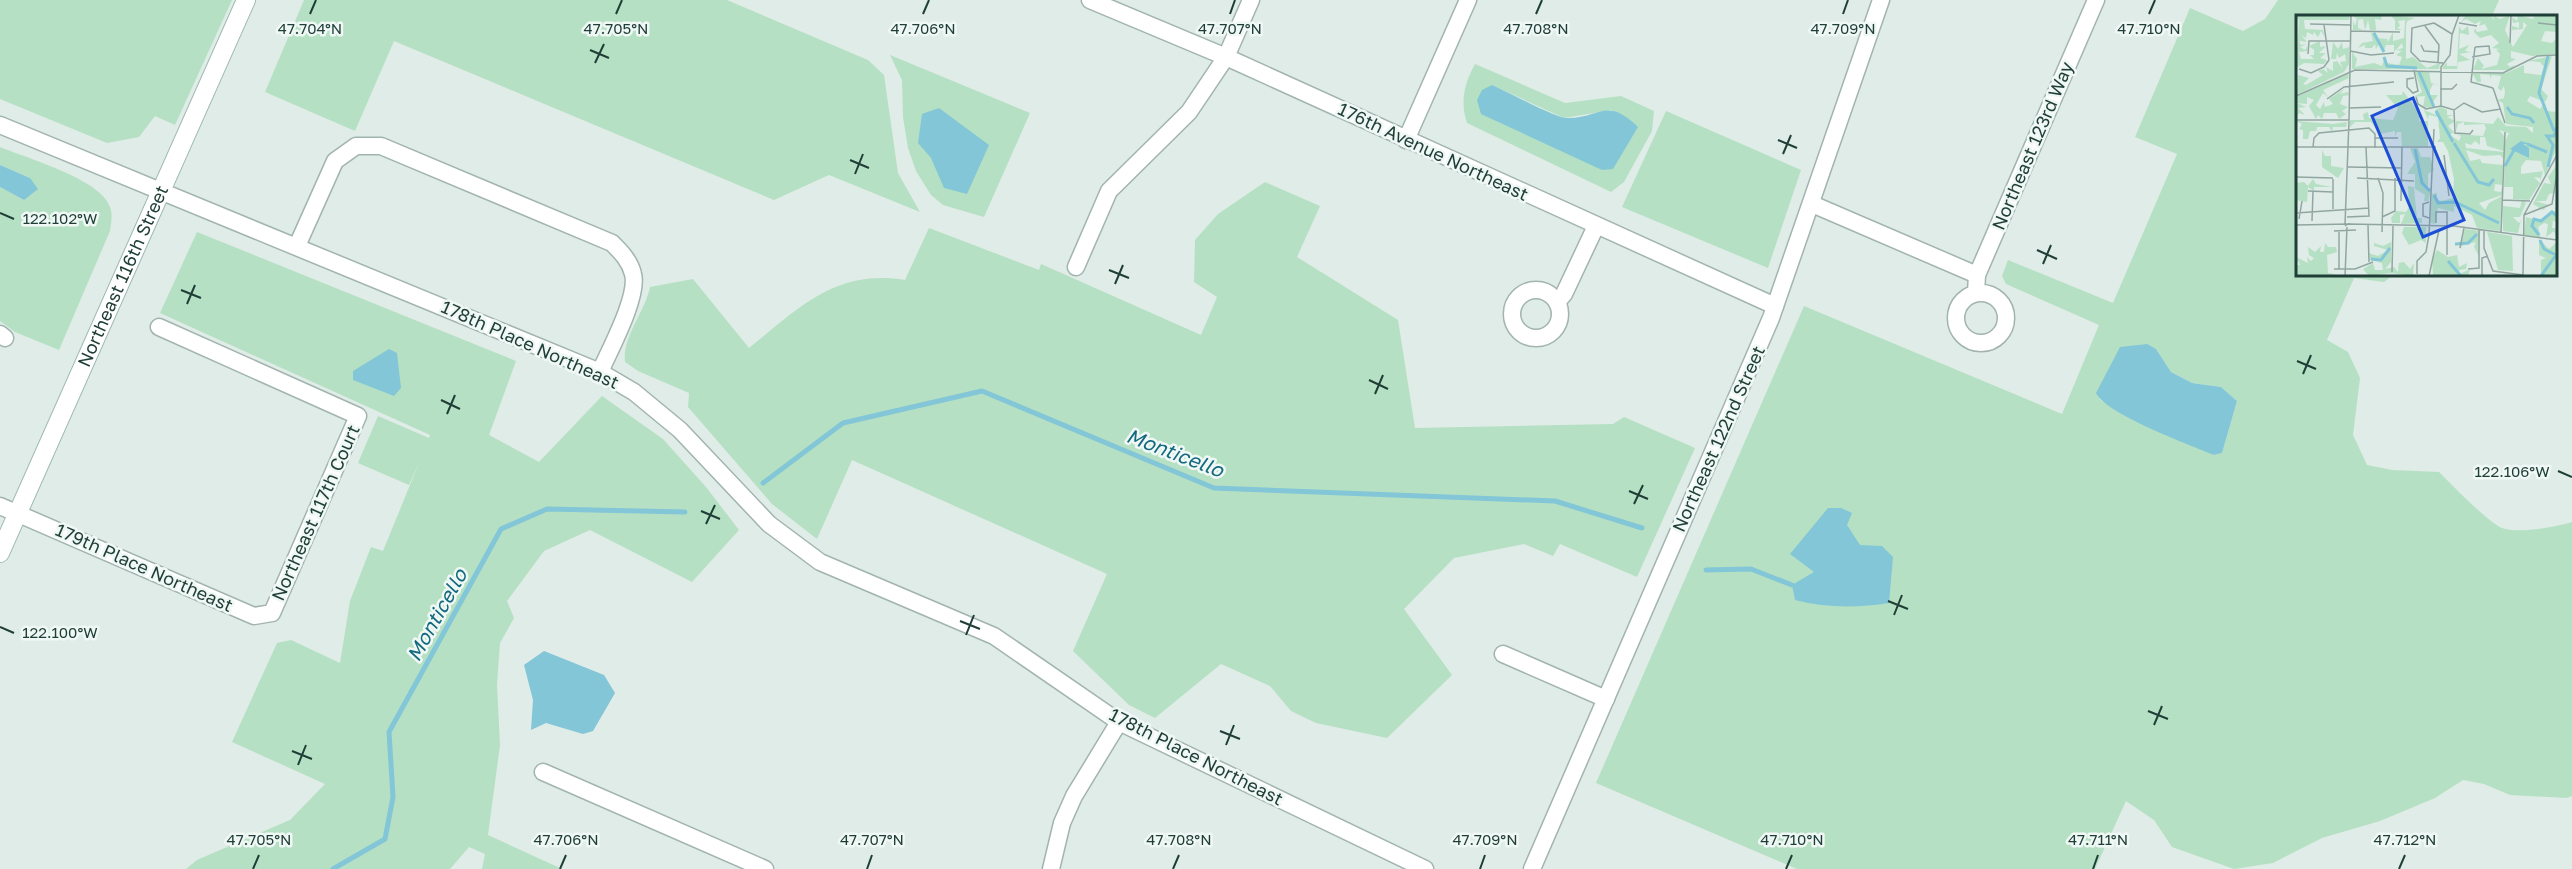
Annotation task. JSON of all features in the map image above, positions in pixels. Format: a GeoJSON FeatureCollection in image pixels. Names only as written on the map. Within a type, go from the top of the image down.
{"type":"FeatureCollection","features":[{"type":"Feature","properties":{"kind":"street","name":"Northeast 116th Street"},"geometry":{"type":"LineString","coordinates":[[0,553],[246,0]]}},
{"type":"Feature","properties":{"kind":"street","name":"176th Avenue Northeast"},"geometry":{"type":"LineString","coordinates":[[1090,0],[1226,57],[1775,306]]}},
{"type":"Feature","properties":{"kind":"street"},"geometry":{"type":"LineString","coordinates":[[1076,267],[1109,191],[1189,112],[1226,57],[1251,0]]}},
{"type":"Feature","properties":{"kind":"street"},"geometry":{"type":"LineString","coordinates":[[1406,140],[1468,0]]}},
{"type":"Feature","properties":{"kind":"street","name":"Northeast 122nd Street"},"geometry":{"type":"LineString","coordinates":[[1532,869],[1775,306],[1881,0]]}},
{"type":"Feature","properties":{"kind":"street","name":"Northeast 123rd Way"},"geometry":{"type":"LineString","coordinates":[[1976,293],[1977,275],[2096,0]]}},
{"type":"Feature","properties":{"kind":"street","name":"178th Place Northeast"},"geometry":{"type":"LineString","coordinates":[[0,125],[600,372],[634,392],[680,430],[769,524],[820,562],[994,636],[1119,722],[1425,869]]}},
{"type":"Feature","properties":{"kind":"street"},"geometry":{"type":"LineString","coordinates":[[297,246],[335,161],[356,146],[381,146],[612,243],[627,258],[633,274],[635,291],[600,372]]}},
{"type":"Feature","properties":{"kind":"street"},"geometry":{"type":"LineString","coordinates":[[1812,204],[1977,275]]}},
{"type":"Feature","properties":{"kind":"street"},"geometry":{"type":"LineString","coordinates":[[1557,302],[1564,294],[1596,226]]}},
{"type":"Feature","properties":{"kind":"street","name":"Northeast 117th Court"},"geometry":{"type":"LineString","coordinates":[[159,327],[358,416],[272,613]]}},
{"type":"Feature","properties":{"kind":"street","name":"179th Place Northeast"},"geometry":{"type":"LineString","coordinates":[[0,506],[254,616],[272,613]]}},
{"type":"Feature","properties":{"kind":"street"},"geometry":{"type":"LineString","coordinates":[[1503,654],[1606,699]]}},
{"type":"Feature","properties":{"kind":"street"},"geometry":{"type":"LineString","coordinates":[[1051,869],[1062,823],[1074,796],[1119,722]]}},
{"type":"Feature","properties":{"kind":"street"},"geometry":{"type":"LineString","coordinates":[[543,772],[765,869]]}},
{"type":"Feature","properties":{"kind":"green space"},"geometry":{"type":"Polygon","coordinates":[[[0,0],[232,0],[175,125],[155,116],[139,137],[107,143],[0,99],[0,0]]]}},
{"type":"Feature","properties":{"kind":"green space"},"geometry":{"type":"Polygon","coordinates":[[[304,0],[727,0],[868,60],[884,75],[898,173],[920,212],[829,175],[774,200],[394,41],[355,131],[265,92],[304,0]]]}},
{"type":"Feature","properties":{"kind":"green space"},"geometry":{"type":"Polygon","coordinates":[[[2278,0],[2499,0],[2492,15],[2296,15],[2296,276],[2392,276],[2384,282],[2354,278],[2327,340],[2348,352],[2360,378],[2353,435],[2367,465],[2392,470],[2439,472],[2496,525],[2509,530],[2547,528],[2572,522],[2572,796],[2567,798],[2510,795],[2484,784],[2463,780],[2435,798],[2380,821],[2322,838],[2273,863],[2234,869],[2172,847],[2154,820],[2126,801],[2095,869],[1797,869],[1596,783],[1804,306],[2062,414],[2099,325],[2006,284],[2002,276],[2008,260],[2113,303],[2177,154],[2135,137],[2190,8],[2243,31],[2265,19],[2278,0]],[[2156,349],[2099,399],[2124,415],[2214,455],[2222,453],[2237,401],[2221,387],[2192,383],[2171,372],[2156,349]]]}},
{"type":"Feature","properties":{"kind":"green space"},"geometry":{"type":"Polygon","coordinates":[[[890,55],[1030,113],[984,217],[943,205],[931,195],[916,171],[908,148],[903,117],[902,80],[890,55]]]}},
{"type":"Feature","properties":{"kind":"green space"},"geometry":{"type":"Polygon","coordinates":[[[1475,64],[1565,103],[1621,96],[1654,111],[1652,131],[1624,182],[1611,192],[1467,123],[1464,100],[1475,64]],[[1492,85],[1602,170],[1612,110],[1564,118],[1492,85]]]}},
{"type":"Feature","properties":{"kind":"green space"},"geometry":{"type":"Polygon","coordinates":[[[1666,111],[1801,170],[1768,268],[1622,207],[1666,111]]]}},
{"type":"Feature","properties":{"kind":"green space"},"geometry":{"type":"Polygon","coordinates":[[[0,147],[44,163],[93,187],[104,197],[111,210],[110,231],[59,350],[15,332],[0,321],[0,187],[24,200],[30,178],[0,165],[0,147]]]}},
{"type":"Feature","properties":{"kind":"green space"},"geometry":{"type":"Polygon","coordinates":[[[1265,182],[1320,206],[1297,257],[1398,320],[1415,428],[1613,424],[1624,417],[1695,448],[1637,577],[1560,544],[1553,556],[1524,544],[1454,558],[1404,609],[1452,675],[1387,738],[1316,723],[1291,711],[1270,686],[1221,664],[1155,718],[1129,705],[1073,651],[1107,574],[852,460],[817,539],[772,504],[688,407],[689,393],[638,371],[625,362],[630,334],[644,306],[650,287],[693,279],[749,348],[802,306],[838,286],[858,280],[880,278],[905,280],[929,228],[1039,270],[1041,264],[1201,335],[1217,297],[1194,282],[1195,240],[1218,214],[1265,182]]]}},
{"type":"Feature","properties":{"kind":"green space"},"geometry":{"type":"Polygon","coordinates":[[[197,232],[516,361],[489,435],[539,462],[602,396],[663,439],[706,487],[739,530],[692,582],[590,530],[544,551],[507,601],[514,618],[500,643],[497,685],[500,745],[488,835],[562,869],[482,869],[485,854],[469,847],[450,869],[186,869],[197,860],[290,820],[325,784],[232,742],[277,643],[291,640],[340,663],[350,601],[371,547],[383,551],[419,463],[409,485],[358,463],[378,416],[429,438],[430,435],[160,313],[197,232]]]}},
{"type":"Feature","properties":{"kind":"water"},"geometry":{"type":"Polygon","coordinates":[[[1492,85],[1559,117],[1577,118],[1602,111],[1617,112],[1638,127],[1613,169],[1602,170],[1481,114],[1477,100],[1482,90],[1492,85]]]}},
{"type":"Feature","properties":{"kind":"water"},"geometry":{"type":"Polygon","coordinates":[[[939,108],[989,145],[967,194],[944,188],[931,158],[918,143],[922,114],[939,108]]]}},
{"type":"Feature","properties":{"kind":"water"},"geometry":{"type":"Polygon","coordinates":[[[0,165],[30,178],[38,189],[24,200],[0,187],[0,165]]]}},
{"type":"Feature","properties":{"kind":"water"},"geometry":{"type":"Polygon","coordinates":[[[2147,344],[2156,349],[2171,372],[2192,383],[2221,387],[2237,401],[2222,453],[2214,455],[2131,419],[2115,410],[2096,393],[2120,347],[2147,344]]]}},
{"type":"Feature","properties":{"kind":"water"},"geometry":{"type":"Polygon","coordinates":[[[389,349],[397,353],[401,388],[394,396],[353,380],[353,371],[389,349]]]}},
{"type":"Feature","properties":{"kind":"water"},"geometry":{"type":"Polygon","coordinates":[[[1828,508],[1841,508],[1852,513],[1847,525],[1860,545],[1882,546],[1893,557],[1889,603],[1842,606],[1818,605],[1795,600],[1792,585],[1814,572],[1790,554],[1828,508]]]}},
{"type":"Feature","properties":{"kind":"water"},"geometry":{"type":"Polygon","coordinates":[[[544,651],[604,675],[615,693],[593,731],[583,734],[546,723],[531,730],[533,700],[524,665],[544,651]]]}},
{"type":"Feature","properties":{"kind":"waterway","name":"Monticello"},"geometry":{"type":"LineString","coordinates":[[763,483],[843,423],[982,391],[1214,488],[1555,501],[1642,528]]}},
{"type":"Feature","properties":{"kind":"waterway","name":"Monticello"},"geometry":{"type":"LineString","coordinates":[[333,869],[385,839],[393,797],[389,732],[501,529],[547,509],[685,512]]}},
{"type":"Feature","properties":{"kind":"waterway","name":"Monticello"},"geometry":{"type":"LineString","coordinates":[[1706,570],[1751,569],[1792,585]]}}]}
